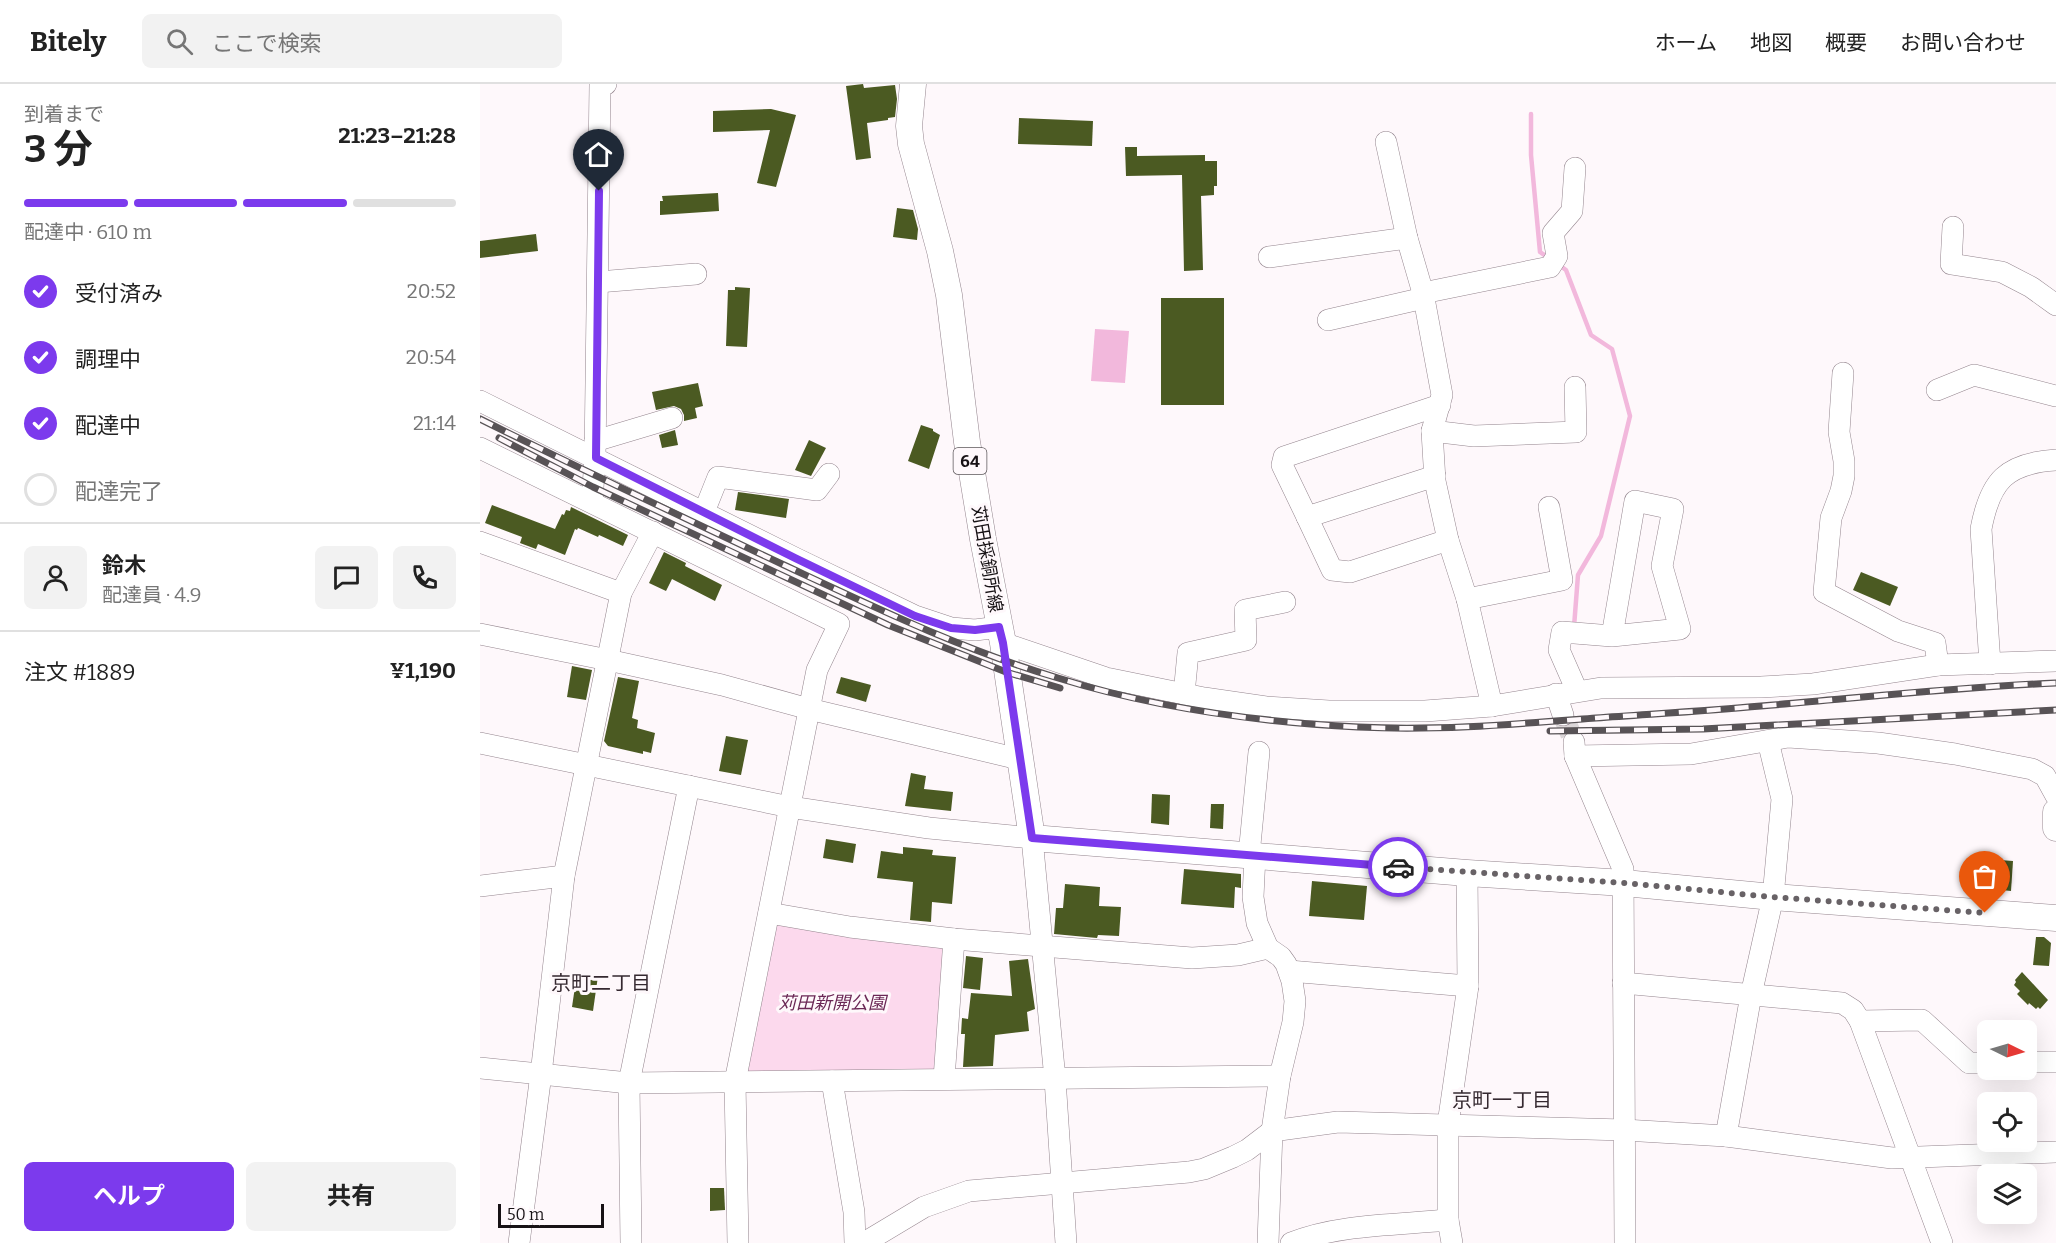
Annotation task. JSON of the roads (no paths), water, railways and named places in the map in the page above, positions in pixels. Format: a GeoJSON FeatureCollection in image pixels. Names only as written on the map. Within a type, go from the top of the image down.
{"type":"FeatureCollection","features":[{"type":"Feature","properties":{"kind":"main road","name":"苅田採銅所線"},"geometry":{"type":"LineString","coordinates":[[913,84],[909,126],[911,144],[950,294],[967,442],[1001,635],[1032,838]]}},
{"type":"Feature","properties":{"kind":"main road"},"geometry":{"type":"LineString","coordinates":[[2056,812],[2056,828]]}},
{"type":"Feature","properties":{"kind":"main road"},"geometry":{"type":"LineString","coordinates":[[1032,838],[2056,918]]}},
{"type":"Feature","properties":{"kind":"street"},"geometry":{"type":"LineString","coordinates":[[592,502],[595,449],[600,85],[606,84]]}},
{"type":"Feature","properties":{"kind":"street"},"geometry":{"type":"LineString","coordinates":[[1386,142],[1407,238],[1423,295],[1442,395],[1432,431],[1435,477],[1448,540],[1467,598],[1492,705]]}},
{"type":"Feature","properties":{"kind":"street"},"geometry":{"type":"LineString","coordinates":[[1328,320],[1423,295],[1550,267],[1557,256],[1552,233],[1572,211],[1575,168]]}},
{"type":"Feature","properties":{"kind":"street"},"geometry":{"type":"LineString","coordinates":[[1953,226],[1952,264],[2002,272],[2031,287],[2056,305]]}},
{"type":"Feature","properties":{"kind":"street"},"geometry":{"type":"LineString","coordinates":[[1269,257],[1407,238]]}},
{"type":"Feature","properties":{"kind":"street"},"geometry":{"type":"LineString","coordinates":[[598,282],[696,274]]}},
{"type":"Feature","properties":{"kind":"street"},"geometry":{"type":"LineString","coordinates":[[1844,373],[1839,432],[1844,476],[1839,498],[1830,518],[1824,592],[1898,631],[1935,643],[1938,665]]}},
{"type":"Feature","properties":{"kind":"street"},"geometry":{"type":"LineString","coordinates":[[1937,390],[1974,375],[2056,396]]}},
{"type":"Feature","properties":{"kind":"street"},"geometry":{"type":"LineString","coordinates":[[1432,431],[1474,436],[1576,432],[1575,387]]}},
{"type":"Feature","properties":{"kind":"street"},"geometry":{"type":"LineString","coordinates":[[480,401],[595,449],[704,512],[915,616],[951,628],[1001,635],[1106,678],[1184,694],[1266,707],[1329,711],[1425,711],[1492,705],[1601,688],[1761,687],[1813,684],[1938,665],[2056,661]]}},
{"type":"Feature","properties":{"kind":"street"},"geometry":{"type":"LineString","coordinates":[[1440,405],[1284,457],[1282,465],[1332,570],[1350,572],[1448,540]]}},
{"type":"Feature","properties":{"kind":"street"},"geometry":{"type":"LineString","coordinates":[[595,449],[672,418]]}},
{"type":"Feature","properties":{"kind":"street"},"geometry":{"type":"LineString","coordinates":[[480,448],[839,624],[817,670],[735,1082],[738,1243]]}},
{"type":"Feature","properties":{"kind":"street"},"geometry":{"type":"LineString","coordinates":[[1990,664],[1981,529],[1985,507],[1993,489],[2014,470],[2034,461],[2056,460]]}},
{"type":"Feature","properties":{"kind":"street"},"geometry":{"type":"LineString","coordinates":[[704,512],[718,477],[817,490],[829,474]]}},
{"type":"Feature","properties":{"kind":"street"},"geometry":{"type":"LineString","coordinates":[[1307,517],[1435,477]]}},
{"type":"Feature","properties":{"kind":"street"},"geometry":{"type":"LineString","coordinates":[[1577,691],[1559,650],[1562,632],[1612,636],[1680,629],[1662,566],[1673,509],[1635,501],[1612,636]]}},
{"type":"Feature","properties":{"kind":"street"},"geometry":{"type":"LineString","coordinates":[[1467,598],[1562,580],[1549,507]]}},
{"type":"Feature","properties":{"kind":"street"},"geometry":{"type":"LineString","coordinates":[[519,1243],[564,876],[621,593],[653,532]]}},
{"type":"Feature","properties":{"kind":"street"},"geometry":{"type":"LineString","coordinates":[[480,542],[621,593]]}},
{"type":"Feature","properties":{"kind":"street"},"geometry":{"type":"LineString","coordinates":[[1184,694],[1188,653],[1246,640],[1245,610],[1285,602]]}},
{"type":"Feature","properties":{"kind":"street"},"geometry":{"type":"LineString","coordinates":[[480,634],[722,685],[809,709],[1019,759]]}},
{"type":"Feature","properties":{"kind":"street"},"geometry":{"type":"LineString","coordinates":[[1556,694],[1563,715]]}},
{"type":"Feature","properties":{"kind":"street"},"geometry":{"type":"LineString","coordinates":[[1624,1243],[1623,869],[1574,749],[1691,754],[1788,737],[1878,743],[1955,754],[2032,769],[2045,776],[2056,796]]}},
{"type":"Feature","properties":{"kind":"street"},"geometry":{"type":"LineString","coordinates":[[1726,1136],[1751,995],[1773,897],[1782,799],[1768,741]]}},
{"type":"Feature","properties":{"kind":"street"},"geometry":{"type":"LineString","coordinates":[[480,743],[790,807],[929,828],[1032,838],[1055,1079],[1060,1182],[1066,1243]]}},
{"type":"Feature","properties":{"kind":"street"},"geometry":{"type":"LineString","coordinates":[[1259,752],[1252,855],[1253,897],[1257,923],[1268,948],[1281,957],[1289,971],[1294,991],[1295,1012],[1280,1076],[1272,1131],[1268,1243]]}},
{"type":"Feature","properties":{"kind":"street"},"geometry":{"type":"LineString","coordinates":[[631,1243],[629,1083],[689,786]]}},
{"type":"Feature","properties":{"kind":"street"},"geometry":{"type":"LineString","coordinates":[[1452,1243],[1448,1220],[1448,1124],[1468,986],[1467,873]]}},
{"type":"Feature","properties":{"kind":"street"},"geometry":{"type":"LineString","coordinates":[[480,886],[564,876]]}},
{"type":"Feature","properties":{"kind":"street"},"geometry":{"type":"LineString","coordinates":[[769,913],[850,927],[954,939],[1192,958],[1238,955],[1268,948]]}},
{"type":"Feature","properties":{"kind":"street"},"geometry":{"type":"LineString","coordinates":[[944,1079],[954,939]]}},
{"type":"Feature","properties":{"kind":"street"},"geometry":{"type":"LineString","coordinates":[[1289,971],[1468,986]]}},
{"type":"Feature","properties":{"kind":"street"},"geometry":{"type":"LineString","coordinates":[[1623,983],[1842,1003],[1853,1010],[1860,1021],[1942,1243]]}},
{"type":"Feature","properties":{"kind":"street"},"geometry":{"type":"LineString","coordinates":[[1860,1021],[1922,1020],[1969,1063],[1977,1063]]}},
{"type":"Feature","properties":{"kind":"street"},"geometry":{"type":"LineString","coordinates":[[2037,1062],[2056,1062]]}},
{"type":"Feature","properties":{"kind":"street"},"geometry":{"type":"LineString","coordinates":[[480,1068],[629,1083],[1280,1076]]}},
{"type":"Feature","properties":{"kind":"street"},"geometry":{"type":"LineString","coordinates":[[832,1081],[854,1212],[855,1243]]}},
{"type":"Feature","properties":{"kind":"street"},"geometry":{"type":"LineString","coordinates":[[864,1243],[924,1207],[956,1194],[990,1188],[1174,1174],[1204,1168],[1240,1154],[1272,1131],[1338,1122],[1624,1130],[1726,1136],[1892,1158],[2056,1152]]}},
{"type":"Feature","properties":{"kind":"street"},"geometry":{"type":"LineString","coordinates":[[1291,1243],[1311,1235],[1335,1231],[1448,1220]]}},
{"type":"Feature","properties":{"kind":"waterway"},"geometry":{"type":"LineString","coordinates":[[1531,114],[1531,155],[1540,252],[1550,259]]}},
{"type":"Feature","properties":{"kind":"waterway"},"geometry":{"type":"LineString","coordinates":[[1559,265],[1566,270],[1591,335],[1612,349],[1630,416],[1601,536],[1578,575],[1574,627]]}},
{"type":"Feature","properties":{"kind":"tunnel"},"geometry":{"type":"LineString","coordinates":[[1563,715],[1574,742]]}},
{"type":"Feature","properties":{"kind":"railway"},"geometry":{"type":"LineString","coordinates":[[480,419],[784,565],[953,641],[1023,667],[1095,689],[1206,712],[1358,727],[1507,725],[2056,683]]}},
{"type":"Feature","properties":{"kind":"railway"},"geometry":{"type":"LineString","coordinates":[[499,438],[593,487],[888,625],[1006,672],[1060,688]]}},
{"type":"Feature","properties":{"kind":"railway"},"geometry":{"type":"LineString","coordinates":[[1550,731],[1703,729],[2056,710]]}},
{"type":"Feature","properties":{"kind":"district","name":"京町二丁目"},"geometry":{"type":"Point","coordinates":[601,983]}},
{"type":"Feature","properties":{"kind":"district","name":"京町一丁目"},"geometry":{"type":"Point","coordinates":[1502,1100]}},
{"type":"Feature","properties":{"kind":"park label","name":"苅田新開公園"},"geometry":{"type":"Point","coordinates":[832,1003]}}]}
